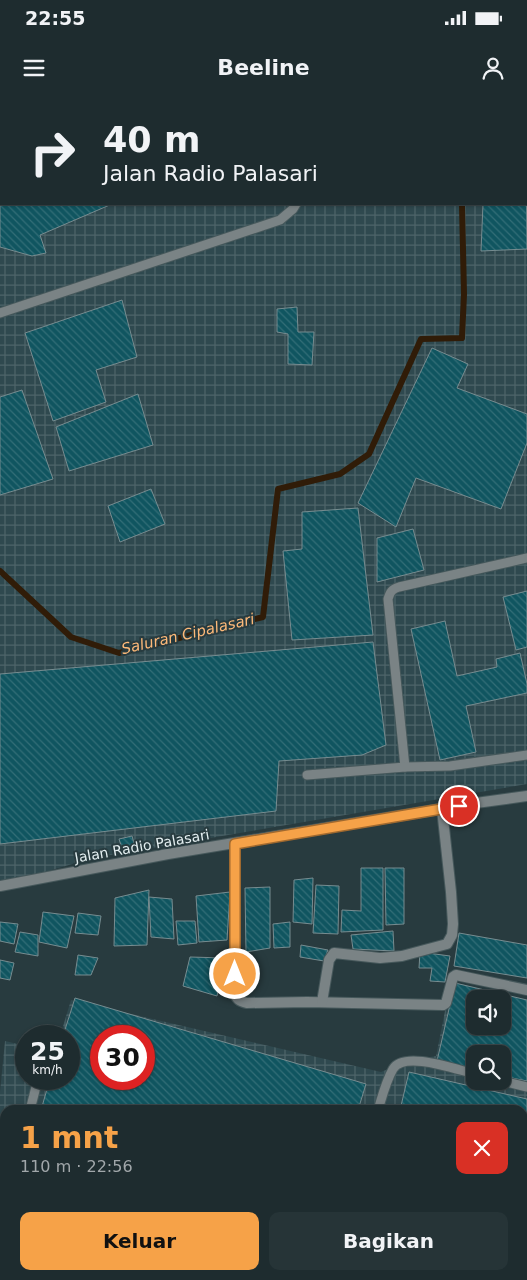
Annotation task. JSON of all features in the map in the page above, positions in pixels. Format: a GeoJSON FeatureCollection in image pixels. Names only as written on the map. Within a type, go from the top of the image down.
{"type":"FeatureCollection","features":[{"type":"Feature","properties":{"kind":"street","name":"Jalan Radio Palasari"},"geometry":{"type":"LineString","coordinates":[[0,886],[168,854],[527,796]]}},
{"type":"Feature","properties":{"kind":"street"},"geometry":{"type":"LineString","coordinates":[[322,1002],[329,960],[334,953],[380,958],[402,956],[447,944],[452,935],[451,892],[442,809]]}},
{"type":"Feature","properties":{"kind":"street"},"geometry":{"type":"LineString","coordinates":[[235,844],[236,996],[241,1002],[443,1005],[446,1004],[453,977],[456,975],[527,990]]}},
{"type":"Feature","properties":{"kind":"lane"},"geometry":{"type":"LineString","coordinates":[[0,314],[280,220],[295,205]]}},
{"type":"Feature","properties":{"kind":"lane"},"geometry":{"type":"LineString","coordinates":[[405,767],[388,599],[390,593],[394,589],[527,558]]}},
{"type":"Feature","properties":{"kind":"lane"},"geometry":{"type":"LineString","coordinates":[[307,775],[405,767],[450,766],[527,754]]}},
{"type":"Feature","properties":{"kind":"lane"},"geometry":{"type":"LineString","coordinates":[[380,1105],[393,1068],[402,1062],[413,1060],[466,1072]]}},
{"type":"Feature","properties":{"kind":"lane"},"geometry":{"type":"LineString","coordinates":[[511,1083],[527,1087]]}},
{"type":"Feature","properties":{"kind":"lane"},"geometry":{"type":"LineString","coordinates":[[31,1105],[35,1090]]}},
{"type":"Feature","properties":{"kind":"shaded area"},"geometry":{"type":"Polygon","coordinates":[[[0,205],[527,205],[527,784],[93,858],[0,885],[0,205]]]}},
{"type":"Feature","properties":{"kind":"shaded area"},"geometry":{"type":"Polygon","coordinates":[[[451,981],[481,990],[466,990],[466,1035],[511,1035],[511,999],[527,1004],[527,1105],[0,1105],[5,1041],[15,1043],[15,1090],[80,1090],[80,1025],[63,1025],[71,1000],[381,1072],[407,1061],[436,1056],[451,981]]]}},
{"type":"Feature","properties":{"kind":"building"},"geometry":{"type":"Polygon","coordinates":[[[0,205],[110,205],[40,235],[46,253],[32,256],[0,247],[0,205]]]}},
{"type":"Feature","properties":{"kind":"building"},"geometry":{"type":"Polygon","coordinates":[[[483,205],[527,205],[527,249],[481,251],[483,205]]]}},
{"type":"Feature","properties":{"kind":"building"},"geometry":{"type":"Polygon","coordinates":[[[122,300],[137,357],[96,370],[106,402],[53,421],[25,333],[122,300]]]}},
{"type":"Feature","properties":{"kind":"building"},"geometry":{"type":"Polygon","coordinates":[[[297,307],[298,332],[314,332],[312,365],[288,364],[288,334],[277,332],[277,309],[297,307]]]}},
{"type":"Feature","properties":{"kind":"building"},"geometry":{"type":"Polygon","coordinates":[[[432,348],[468,364],[457,388],[527,414],[527,443],[501,509],[416,478],[396,527],[358,503],[432,348]]]}},
{"type":"Feature","properties":{"kind":"building"},"geometry":{"type":"Polygon","coordinates":[[[22,390],[53,479],[0,495],[0,397],[22,390]]]}},
{"type":"Feature","properties":{"kind":"building"},"geometry":{"type":"Polygon","coordinates":[[[138,394],[153,445],[69,471],[56,427],[138,394]]]}},
{"type":"Feature","properties":{"kind":"building"},"geometry":{"type":"Polygon","coordinates":[[[151,489],[165,524],[120,542],[108,506],[151,489]]]}},
{"type":"Feature","properties":{"kind":"building"},"geometry":{"type":"Polygon","coordinates":[[[358,508],[373,635],[292,640],[283,551],[302,549],[302,512],[358,508]]]}},
{"type":"Feature","properties":{"kind":"building"},"geometry":{"type":"Polygon","coordinates":[[[413,529],[424,570],[377,582],[377,538],[413,529]]]}},
{"type":"Feature","properties":{"kind":"building"},"geometry":{"type":"Polygon","coordinates":[[[527,591],[527,647],[516,650],[503,597],[527,591]]]}},
{"type":"Feature","properties":{"kind":"building"},"geometry":{"type":"Polygon","coordinates":[[[445,621],[457,676],[497,667],[496,659],[520,653],[527,684],[527,693],[466,706],[476,752],[440,760],[411,629],[445,621]]]}},
{"type":"Feature","properties":{"kind":"building"},"geometry":{"type":"Polygon","coordinates":[[[373,642],[386,745],[362,755],[279,761],[276,811],[0,844],[0,674],[373,642]]]}},
{"type":"Feature","properties":{"kind":"building"},"geometry":{"type":"Polygon","coordinates":[[[132,836],[136,850],[123,852],[119,839],[132,836]]]}},
{"type":"Feature","properties":{"kind":"building"},"geometry":{"type":"Polygon","coordinates":[[[361,868],[383,868],[383,930],[341,932],[342,910],[361,911],[361,868]]]}},
{"type":"Feature","properties":{"kind":"building"},"geometry":{"type":"Polygon","coordinates":[[[385,868],[404,868],[404,924],[386,925],[385,868]]]}},
{"type":"Feature","properties":{"kind":"building"},"geometry":{"type":"Polygon","coordinates":[[[313,878],[312,924],[293,922],[294,880],[313,878]]]}},
{"type":"Feature","properties":{"kind":"building"},"geometry":{"type":"Polygon","coordinates":[[[316,885],[339,886],[338,934],[313,933],[316,885]]]}},
{"type":"Feature","properties":{"kind":"building"},"geometry":{"type":"Polygon","coordinates":[[[270,887],[270,948],[246,952],[245,888],[270,887]]]}},
{"type":"Feature","properties":{"kind":"building"},"geometry":{"type":"Polygon","coordinates":[[[149,890],[147,945],[114,946],[115,898],[149,890]]]}},
{"type":"Feature","properties":{"kind":"building"},"geometry":{"type":"Polygon","coordinates":[[[230,892],[227,940],[199,942],[196,896],[230,892]]]}},
{"type":"Feature","properties":{"kind":"building"},"geometry":{"type":"Polygon","coordinates":[[[149,897],[172,899],[174,939],[151,937],[149,897]]]}},
{"type":"Feature","properties":{"kind":"building"},"geometry":{"type":"Polygon","coordinates":[[[43,912],[74,916],[67,948],[39,942],[43,912]]]}},
{"type":"Feature","properties":{"kind":"building"},"geometry":{"type":"Polygon","coordinates":[[[78,913],[101,916],[98,935],[75,933],[78,913]]]}},
{"type":"Feature","properties":{"kind":"building"},"geometry":{"type":"Polygon","coordinates":[[[176,921],[195,921],[197,943],[178,945],[176,921]]]}},
{"type":"Feature","properties":{"kind":"building"},"geometry":{"type":"Polygon","coordinates":[[[0,922],[18,924],[14,944],[0,941],[0,922]]]}},
{"type":"Feature","properties":{"kind":"building"},"geometry":{"type":"Polygon","coordinates":[[[290,922],[290,947],[274,948],[273,924],[290,922]]]}},
{"type":"Feature","properties":{"kind":"building"},"geometry":{"type":"Polygon","coordinates":[[[393,931],[394,951],[353,949],[351,935],[393,931]]]}},
{"type":"Feature","properties":{"kind":"building"},"geometry":{"type":"Polygon","coordinates":[[[20,932],[38,935],[38,956],[15,952],[20,932]]]}},
{"type":"Feature","properties":{"kind":"building"},"geometry":{"type":"Polygon","coordinates":[[[459,933],[527,945],[527,978],[454,966],[459,933]]]}},
{"type":"Feature","properties":{"kind":"building"},"geometry":{"type":"Polygon","coordinates":[[[301,945],[328,950],[324,961],[300,957],[301,945]]]}},
{"type":"Feature","properties":{"kind":"building"},"geometry":{"type":"Polygon","coordinates":[[[420,952],[450,956],[445,982],[430,981],[432,968],[419,968],[420,952]]]}},
{"type":"Feature","properties":{"kind":"building"},"geometry":{"type":"Polygon","coordinates":[[[78,955],[98,958],[91,975],[75,975],[78,955]]]}},
{"type":"Feature","properties":{"kind":"building"},"geometry":{"type":"Polygon","coordinates":[[[190,957],[225,958],[217,996],[183,986],[190,957]]]}},
{"type":"Feature","properties":{"kind":"building"},"geometry":{"type":"Polygon","coordinates":[[[0,960],[14,963],[10,980],[0,978],[0,960]]]}},
{"type":"Feature","properties":{"kind":"building"},"geometry":{"type":"Polygon","coordinates":[[[455,983],[485,990],[466,990],[466,1035],[511,1035],[511,996],[527,1000],[527,1081],[511,1078],[511,1045],[466,1045],[466,1067],[437,1061],[455,983]]]}},
{"type":"Feature","properties":{"kind":"building"},"geometry":{"type":"Polygon","coordinates":[[[75,998],[366,1084],[360,1105],[42,1105],[47,1090],[80,1090],[80,1025],[66,1025],[75,998]]]}},
{"type":"Feature","properties":{"kind":"building"},"geometry":{"type":"Polygon","coordinates":[[[409,1072],[466,1085],[466,1090],[488,1090],[527,1099],[527,1105],[401,1105],[409,1072]]]}},
{"type":"Feature","properties":{"kind":"waterway","name":"Saluran Cipalasari"},"geometry":{"type":"LineString","coordinates":[[0,571],[71,637],[119,653],[263,617],[278,489],[340,474],[369,454],[421,339],[462,338],[464,294],[462,205]]}},
{"type":"Feature","properties":{"kind":"route"},"geometry":{"type":"LineString","coordinates":[[235,974],[235,844],[459,806]]}}]}
